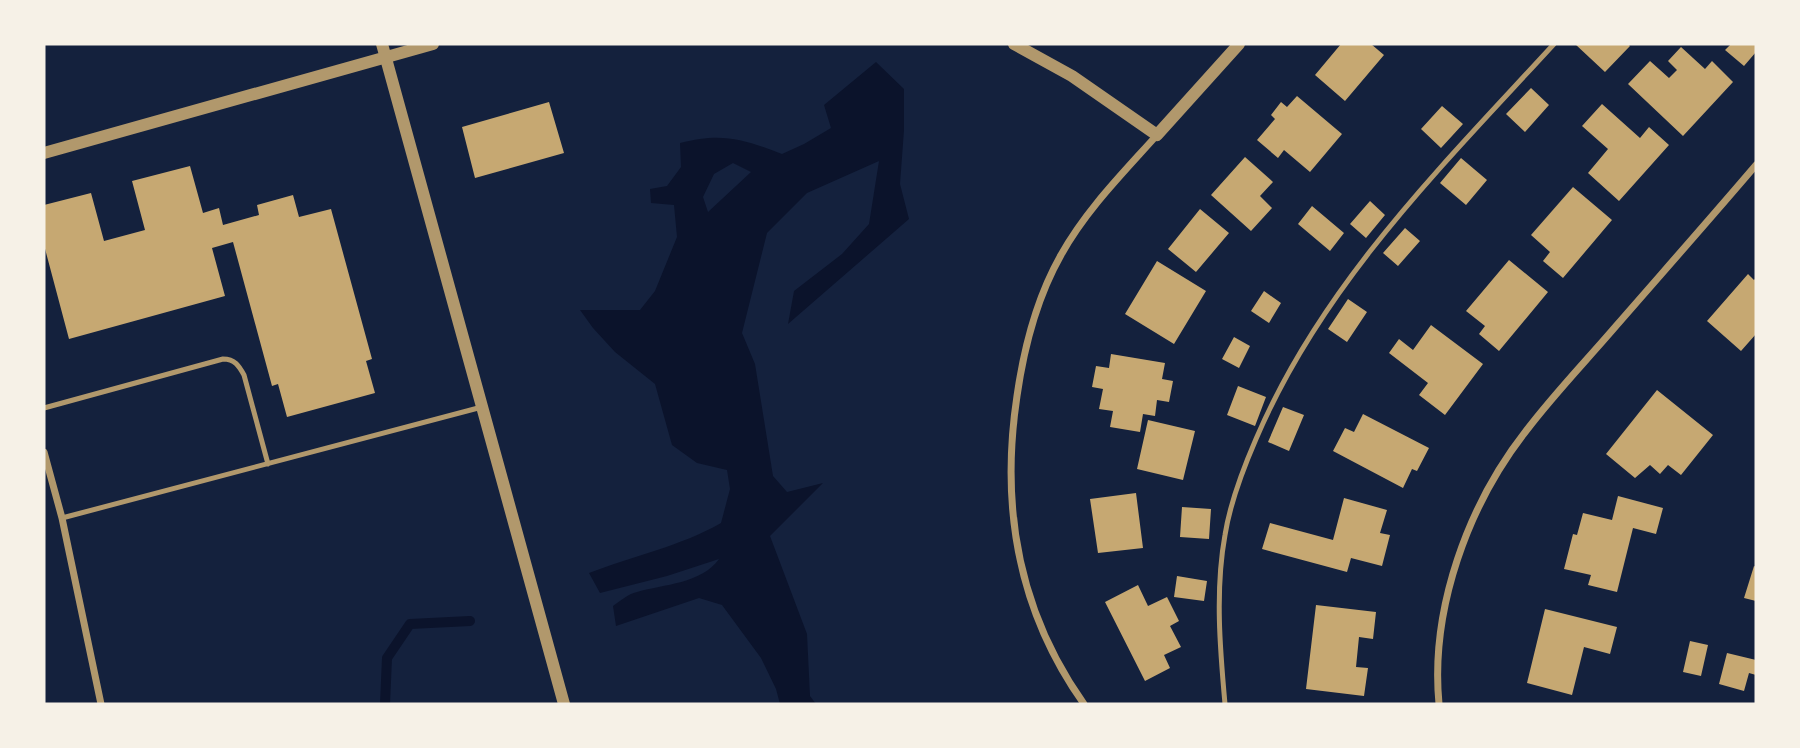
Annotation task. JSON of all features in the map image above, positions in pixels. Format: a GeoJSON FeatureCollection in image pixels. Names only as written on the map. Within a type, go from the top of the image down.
{"type":"FeatureCollection","features":[{"type":"Feature","properties":{"kind":"street"},"geometry":{"type":"LineString","coordinates":[[44,153],[383,50],[433,44]]}},
{"type":"Feature","properties":{"kind":"street"},"geometry":{"type":"LineString","coordinates":[[1014,44],[1072,76],[1157,135]]}},
{"type":"Feature","properties":{"kind":"street"},"geometry":{"type":"LineString","coordinates":[[1084,704],[1053,653],[1031,601],[1016,546],[1010,489],[1011,432],[1023,356],[1038,304],[1061,255],[1097,202],[1238,44]]}},
{"type":"Feature","properties":{"kind":"street"},"geometry":{"type":"LineString","coordinates":[[383,50],[564,704]]}},
{"type":"Feature","properties":{"kind":"street"},"geometry":{"type":"LineString","coordinates":[[1439,704],[1437,686],[1441,634],[1452,580],[1467,535],[1492,481],[1525,431],[1756,165]]}},
{"type":"Feature","properties":{"kind":"street"},"geometry":{"type":"LineString","coordinates":[[44,452],[62,518],[101,704]]}},
{"type":"Feature","properties":{"kind":"lane"},"geometry":{"type":"LineString","coordinates":[[1225,704],[1221,660],[1221,566],[1225,533],[1246,463],[1274,397],[1302,346],[1350,277],[1433,173],[1554,44]]}},
{"type":"Feature","properties":{"kind":"lane"},"geometry":{"type":"LineString","coordinates":[[44,408],[230,359],[244,375],[268,464]]}},
{"type":"Feature","properties":{"kind":"lane"},"geometry":{"type":"LineString","coordinates":[[62,518],[482,408]]}},
{"type":"Feature","properties":{"kind":"water"},"geometry":{"type":"Polygon","coordinates":[[[876,62],[904,89],[900,184],[909,219],[788,324],[794,291],[842,254],[869,224],[879,161],[807,193],[767,233],[742,333],[755,364],[773,476],[787,492],[823,483],[770,536],[807,634],[810,696],[816,704],[780,704],[761,658],[722,605],[699,598],[616,626],[613,606],[630,594],[692,578],[702,574],[719,559],[600,593],[589,573],[673,544],[721,523],[730,489],[727,470],[697,463],[672,445],[655,384],[615,352],[580,310],[640,310],[655,291],[677,237],[674,205],[651,203],[650,189],[667,186],[681,167],[680,143],[708,138],[732,139],[756,144],[782,154],[831,128],[824,105],[876,62]],[[733,163],[714,174],[703,197],[708,212],[751,172],[733,163]]]}},
{"type":"Feature","properties":{"kind":"building"},"geometry":{"type":"Polygon","coordinates":[[[1341,44],[1371,44],[1384,55],[1345,101],[1315,75],[1341,44]]]}},
{"type":"Feature","properties":{"kind":"building"},"geometry":{"type":"Polygon","coordinates":[[[1575,44],[1628,44],[1630,46],[1605,72],[1575,44]]]}},
{"type":"Feature","properties":{"kind":"building"},"geometry":{"type":"Polygon","coordinates":[[[1731,44],[1756,44],[1756,52],[1744,66],[1725,50],[1731,44]]]}},
{"type":"Feature","properties":{"kind":"building"},"geometry":{"type":"Polygon","coordinates":[[[1681,47],[1705,69],[1712,61],[1733,82],[1683,136],[1628,84],[1650,61],[1669,78],[1677,70],[1668,61],[1681,47]]]}},
{"type":"Feature","properties":{"kind":"building"},"geometry":{"type":"Polygon","coordinates":[[[1531,88],[1549,105],[1525,132],[1506,114],[1531,88]]]}},
{"type":"Feature","properties":{"kind":"building"},"geometry":{"type":"Polygon","coordinates":[[[1297,96],[1342,134],[1310,172],[1284,150],[1278,158],[1257,140],[1275,119],[1271,115],[1281,102],[1287,107],[1297,96]]]}},
{"type":"Feature","properties":{"kind":"building"},"geometry":{"type":"Polygon","coordinates":[[[549,102],[564,153],[475,178],[462,127],[549,102]]]}},
{"type":"Feature","properties":{"kind":"building"},"geometry":{"type":"Polygon","coordinates":[[[1602,104],[1640,138],[1649,127],[1669,145],[1619,201],[1588,173],[1608,149],[1582,126],[1602,104]]]}},
{"type":"Feature","properties":{"kind":"building"},"geometry":{"type":"Polygon","coordinates":[[[1442,106],[1463,124],[1441,148],[1421,129],[1442,106]]]}},
{"type":"Feature","properties":{"kind":"building"},"geometry":{"type":"Polygon","coordinates":[[[1245,157],[1273,182],[1260,196],[1272,208],[1251,231],[1211,195],[1245,157]]]}},
{"type":"Feature","properties":{"kind":"building"},"geometry":{"type":"Polygon","coordinates":[[[1461,158],[1487,180],[1466,205],[1440,183],[1461,158]]]}},
{"type":"Feature","properties":{"kind":"building"},"geometry":{"type":"Polygon","coordinates":[[[190,166],[203,213],[219,208],[223,225],[259,215],[257,205],[293,195],[299,217],[331,209],[372,359],[366,361],[375,393],[287,417],[278,384],[272,386],[233,242],[212,248],[225,296],[69,339],[44,245],[44,205],[91,193],[104,241],[145,230],[132,181],[190,166]]]}},
{"type":"Feature","properties":{"kind":"building"},"geometry":{"type":"Polygon","coordinates":[[[1573,187],[1612,220],[1563,278],[1543,261],[1550,252],[1531,235],[1573,187]]]}},
{"type":"Feature","properties":{"kind":"building"},"geometry":{"type":"Polygon","coordinates":[[[1370,201],[1385,215],[1366,238],[1350,224],[1370,201]]]}},
{"type":"Feature","properties":{"kind":"building"},"geometry":{"type":"Polygon","coordinates":[[[1312,206],[1344,233],[1330,251],[1298,224],[1312,206]]]}},
{"type":"Feature","properties":{"kind":"building"},"geometry":{"type":"Polygon","coordinates":[[[1200,209],[1229,233],[1196,272],[1168,249],[1200,209]]]}},
{"type":"Feature","properties":{"kind":"building"},"geometry":{"type":"Polygon","coordinates":[[[1405,228],[1420,241],[1398,266],[1383,253],[1405,228]]]}},
{"type":"Feature","properties":{"kind":"building"},"geometry":{"type":"Polygon","coordinates":[[[1509,260],[1548,292],[1499,351],[1479,334],[1485,326],[1466,311],[1509,260]]]}},
{"type":"Feature","properties":{"kind":"building"},"geometry":{"type":"Polygon","coordinates":[[[1157,261],[1206,291],[1174,344],[1125,314],[1157,261]]]}},
{"type":"Feature","properties":{"kind":"building"},"geometry":{"type":"Polygon","coordinates":[[[1748,274],[1754,280],[1756,278],[1756,334],[1741,351],[1707,321],[1748,274]]]}},
{"type":"Feature","properties":{"kind":"building"},"geometry":{"type":"Polygon","coordinates":[[[1264,291],[1281,303],[1269,323],[1251,311],[1264,291]]]}},
{"type":"Feature","properties":{"kind":"building"},"geometry":{"type":"Polygon","coordinates":[[[1348,299],[1367,312],[1347,342],[1328,329],[1348,299]]]}},
{"type":"Feature","properties":{"kind":"building"},"geometry":{"type":"Polygon","coordinates":[[[1431,325],[1483,364],[1445,415],[1419,395],[1428,383],[1389,353],[1399,339],[1413,350],[1431,325]]]}},
{"type":"Feature","properties":{"kind":"building"},"geometry":{"type":"Polygon","coordinates":[[[1234,337],[1250,346],[1239,368],[1222,359],[1234,337]]]}},
{"type":"Feature","properties":{"kind":"building"},"geometry":{"type":"Polygon","coordinates":[[[1111,354],[1165,363],[1162,379],[1173,381],[1169,402],[1157,400],[1155,416],[1143,414],[1140,432],[1110,427],[1113,411],[1099,409],[1103,389],[1092,387],[1096,366],[1109,368],[1111,354]]]}},
{"type":"Feature","properties":{"kind":"building"},"geometry":{"type":"Polygon","coordinates":[[[1238,386],[1266,397],[1255,426],[1227,415],[1238,386]]]}},
{"type":"Feature","properties":{"kind":"building"},"geometry":{"type":"Polygon","coordinates":[[[1657,390],[1713,435],[1681,475],[1668,465],[1660,474],[1650,465],[1635,478],[1606,454],[1657,390]]]}},
{"type":"Feature","properties":{"kind":"building"},"geometry":{"type":"Polygon","coordinates":[[[1283,407],[1304,415],[1289,451],[1268,442],[1283,407]]]}},
{"type":"Feature","properties":{"kind":"building"},"geometry":{"type":"Polygon","coordinates":[[[1363,414],[1429,448],[1417,471],[1412,469],[1403,488],[1333,451],[1345,428],[1354,432],[1363,414]]]}},
{"type":"Feature","properties":{"kind":"building"},"geometry":{"type":"Polygon","coordinates":[[[1148,420],[1195,431],[1183,480],[1137,469],[1148,420]]]}},
{"type":"Feature","properties":{"kind":"building"},"geometry":{"type":"Polygon","coordinates":[[[1136,493],[1143,548],[1098,553],[1090,499],[1136,493]]]}},
{"type":"Feature","properties":{"kind":"building"},"geometry":{"type":"Polygon","coordinates":[[[1618,496],[1663,508],[1656,534],[1633,528],[1617,592],[1588,585],[1591,575],[1564,569],[1573,534],[1577,535],[1583,513],[1612,520],[1618,496]]]}},
{"type":"Feature","properties":{"kind":"building"},"geometry":{"type":"Polygon","coordinates":[[[1344,498],[1387,510],[1380,533],[1390,535],[1382,566],[1351,558],[1347,572],[1262,549],[1270,523],[1333,540],[1344,498]]]}},
{"type":"Feature","properties":{"kind":"building"},"geometry":{"type":"Polygon","coordinates":[[[1182,507],[1211,509],[1209,539],[1180,537],[1182,507]]]}},
{"type":"Feature","properties":{"kind":"building"},"geometry":{"type":"Polygon","coordinates":[[[1754,566],[1756,567],[1756,601],[1744,598],[1754,566]]]}},
{"type":"Feature","properties":{"kind":"building"},"geometry":{"type":"Polygon","coordinates":[[[1177,576],[1207,581],[1204,601],[1174,597],[1177,576]]]}},
{"type":"Feature","properties":{"kind":"building"},"geometry":{"type":"Polygon","coordinates":[[[1138,585],[1148,606],[1167,597],[1179,621],[1170,626],[1181,647],[1164,655],[1170,668],[1145,681],[1105,602],[1138,585]]]}},
{"type":"Feature","properties":{"kind":"building"},"geometry":{"type":"Polygon","coordinates":[[[1316,605],[1376,612],[1373,639],[1359,637],[1356,667],[1368,668],[1364,696],[1306,689],[1316,605]]]}},
{"type":"Feature","properties":{"kind":"building"},"geometry":{"type":"Polygon","coordinates":[[[1545,609],[1617,627],[1610,654],[1584,647],[1572,695],[1527,683],[1545,609]]]}},
{"type":"Feature","properties":{"kind":"building"},"geometry":{"type":"Polygon","coordinates":[[[1690,641],[1708,645],[1701,676],[1683,672],[1690,641]]]}},
{"type":"Feature","properties":{"kind":"building"},"geometry":{"type":"Polygon","coordinates":[[[1727,653],[1756,660],[1756,675],[1749,673],[1744,691],[1719,684],[1727,653]]]}},
{"type":"Feature","properties":{"kind":"waterway"},"geometry":{"type":"LineString","coordinates":[[385,704],[387,658],[410,624],[470,621]]}}]}
